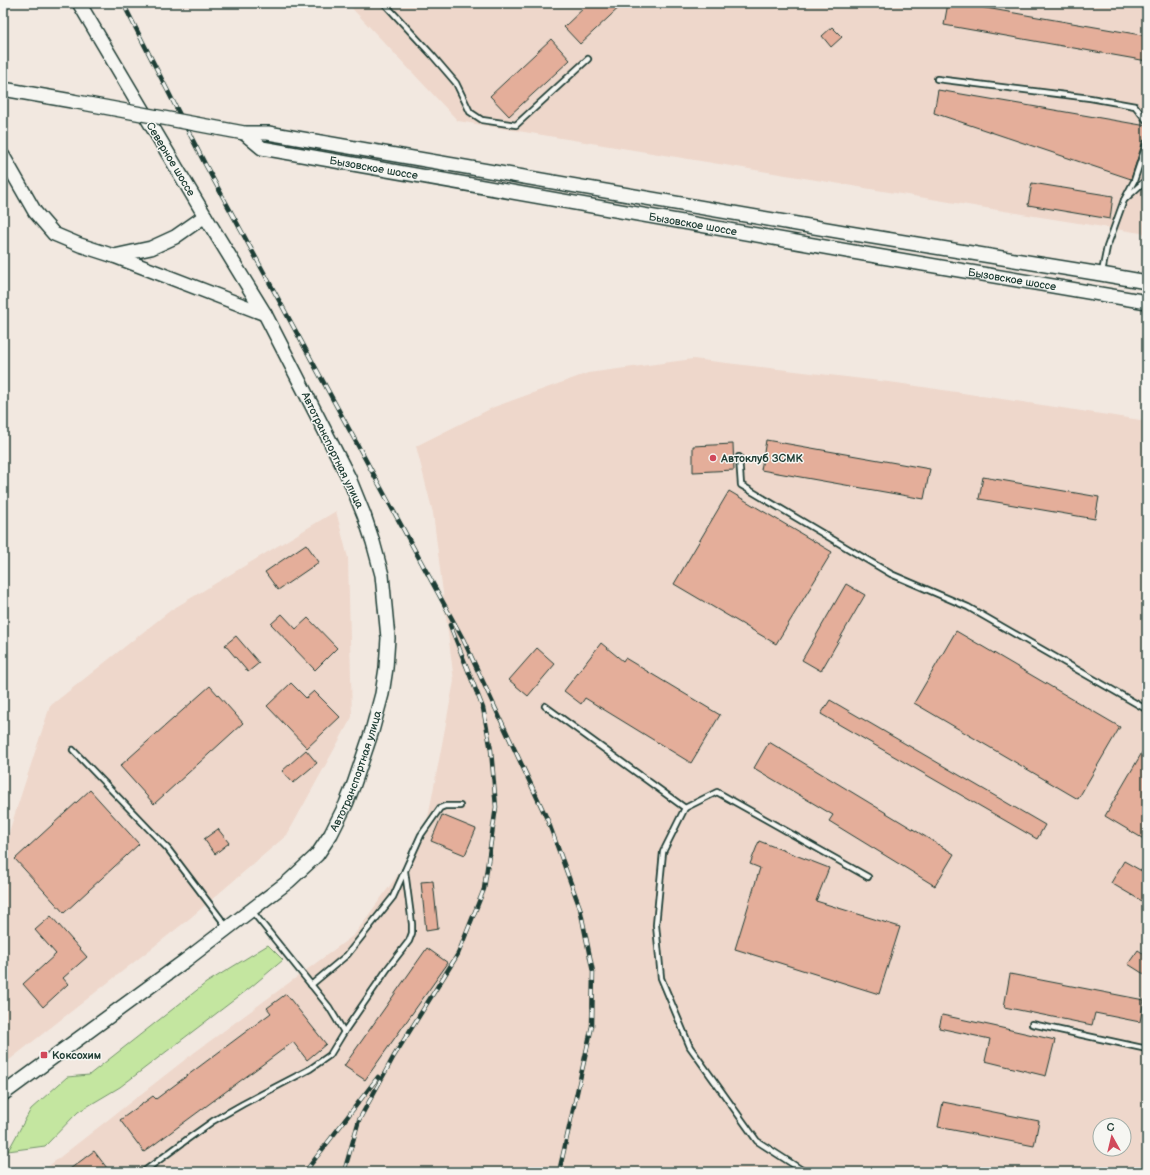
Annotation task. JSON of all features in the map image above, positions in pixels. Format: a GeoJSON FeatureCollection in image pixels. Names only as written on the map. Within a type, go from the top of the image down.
{"type":"FeatureCollection","features":[{"type":"Feature","properties":{"kind":"main road","name":"Северное шоссе"},"geometry":{"type":"LineString","coordinates":[[79,3],[205,216],[266,314]]}},
{"type":"Feature","properties":{"kind":"main road","name":"Бызовское шоссе"},"geometry":{"type":"LineString","coordinates":[[3,89],[244,133],[268,133],[855,234],[1147,282]]}},
{"type":"Feature","properties":{"kind":"main road","name":"Бызовское шоссе"},"geometry":{"type":"LineString","coordinates":[[244,133],[262,148],[1147,302]]}},
{"type":"Feature","properties":{"kind":"main road"},"geometry":{"type":"LineString","coordinates":[[3,156],[35,212],[54,234],[266,314]]}},
{"type":"Feature","properties":{"kind":"main road"},"geometry":{"type":"LineString","coordinates":[[114,256],[151,248],[175,238],[205,216]]}},
{"type":"Feature","properties":{"kind":"main road","name":"Автотранспортная улица"},"geometry":{"type":"LineString","coordinates":[[3,1094],[186,960],[289,881],[317,855],[331,834],[346,804],[362,761],[379,708],[386,668],[388,638],[382,575],[364,515],[349,478],[266,314]]}},
{"type":"Feature","properties":{"kind":"lane"},"geometry":{"type":"LineString","coordinates":[[384,3],[456,83],[470,112],[482,120],[516,125],[588,59]]}},
{"type":"Feature","properties":{"kind":"lane"},"geometry":{"type":"LineString","coordinates":[[937,79],[1090,98],[1135,106],[1147,121]]}},
{"type":"Feature","properties":{"kind":"lane"},"geometry":{"type":"LineString","coordinates":[[1101,274],[1107,247],[1124,200],[1134,180],[1147,142]]}},
{"type":"Feature","properties":{"kind":"lane"},"geometry":{"type":"LineString","coordinates":[[1124,200],[1147,179]]}},
{"type":"Feature","properties":{"kind":"lane"},"geometry":{"type":"LineString","coordinates":[[738,457],[741,484],[891,574],[968,607],[1144,708],[1147,708]]}},
{"type":"Feature","properties":{"kind":"lane"},"geometry":{"type":"LineString","coordinates":[[545,706],[685,808]]}},
{"type":"Feature","properties":{"kind":"lane"},"geometry":{"type":"LineString","coordinates":[[73,750],[168,849],[228,927]]}},
{"type":"Feature","properties":{"kind":"lane"},"geometry":{"type":"LineString","coordinates":[[805,1172],[757,1141],[690,1047],[661,978],[656,925],[663,852],[685,808],[718,792],[868,877]]}},
{"type":"Feature","properties":{"kind":"lane"},"geometry":{"type":"LineString","coordinates":[[311,985],[347,955],[393,897],[421,834],[440,808],[445,806],[460,806]]}},
{"type":"Feature","properties":{"kind":"lane"},"geometry":{"type":"LineString","coordinates":[[143,1172],[213,1121],[310,1069],[330,1055],[388,968],[410,941],[412,924],[405,871]]}},
{"type":"Feature","properties":{"kind":"lane"},"geometry":{"type":"LineString","coordinates":[[251,909],[329,1007],[344,1032]]}},
{"type":"Feature","properties":{"kind":"lane"},"geometry":{"type":"LineString","coordinates":[[1032,1024],[1147,1049]]}},
{"type":"Feature","properties":{"kind":"shaded area"},"geometry":{"type":"Polygon","coordinates":[[[347,3],[1147,3],[1147,234],[458,121],[347,3]]]}},
{"type":"Feature","properties":{"kind":"shaded area"},"geometry":{"type":"Polygon","coordinates":[[[693,359],[897,383],[1147,421],[1147,1172],[41,1172],[191,1055],[354,935],[424,839],[454,681],[433,513],[416,446],[494,407],[588,373],[693,359]]]}},
{"type":"Feature","properties":{"kind":"shaded area"},"geometry":{"type":"Polygon","coordinates":[[[336,511],[348,558],[352,717],[287,835],[189,919],[3,1065],[3,859],[10,829],[50,706],[171,610],[336,511]]]}},
{"type":"Feature","properties":{"kind":"green space"},"geometry":{"type":"Polygon","coordinates":[[[268,945],[283,960],[251,987],[120,1087],[78,1112],[45,1146],[8,1151],[31,1109],[67,1077],[89,1075],[206,983],[268,945]]]}},
{"type":"Feature","properties":{"kind":"building"},"geometry":{"type":"Polygon","coordinates":[[[589,3],[624,3],[580,44],[564,27],[589,3]]]}},
{"type":"Feature","properties":{"kind":"building"},"geometry":{"type":"Polygon","coordinates":[[[948,3],[957,3],[1147,36],[1147,61],[944,25],[948,3]]]}},
{"type":"Feature","properties":{"kind":"building"},"geometry":{"type":"Polygon","coordinates":[[[832,27],[842,37],[831,47],[822,36],[832,27]]]}},
{"type":"Feature","properties":{"kind":"building"},"geometry":{"type":"Polygon","coordinates":[[[551,39],[570,60],[509,116],[490,96],[551,39]]]}},
{"type":"Feature","properties":{"kind":"building"},"geometry":{"type":"Polygon","coordinates":[[[938,90],[1147,126],[1147,138],[1143,141],[1131,179],[934,113],[938,90]]]}},
{"type":"Feature","properties":{"kind":"building"},"geometry":{"type":"Polygon","coordinates":[[[1032,183],[1113,196],[1110,219],[1028,205],[1032,183]]]}},
{"type":"Feature","properties":{"kind":"building"},"geometry":{"type":"Polygon","coordinates":[[[766,440],[930,469],[924,499],[761,470],[766,440]]]}},
{"type":"Feature","properties":{"kind":"building","name":"Автоклуб ЗСМК"},"geometry":{"type":"Polygon","coordinates":[[[733,444],[734,470],[693,472],[693,446],[733,444]]]}},
{"type":"Feature","properties":{"kind":"building"},"geometry":{"type":"Polygon","coordinates":[[[983,477],[1099,497],[1095,519],[979,499],[983,477]]]}},
{"type":"Feature","properties":{"kind":"building"},"geometry":{"type":"Polygon","coordinates":[[[729,491],[832,552],[776,644],[674,584],[729,491]]]}},
{"type":"Feature","properties":{"kind":"building"},"geometry":{"type":"Polygon","coordinates":[[[306,544],[319,562],[278,590],[265,572],[306,544]]]}},
{"type":"Feature","properties":{"kind":"building"},"geometry":{"type":"Polygon","coordinates":[[[846,584],[865,595],[821,671],[802,660],[846,584]]]}},
{"type":"Feature","properties":{"kind":"building"},"geometry":{"type":"Polygon","coordinates":[[[282,614],[296,629],[308,618],[337,648],[315,670],[271,624],[282,614]]]}},
{"type":"Feature","properties":{"kind":"building"},"geometry":{"type":"Polygon","coordinates":[[[956,631],[1120,727],[1078,799],[914,703],[956,631]]]}},
{"type":"Feature","properties":{"kind":"building"},"geometry":{"type":"Polygon","coordinates":[[[236,636],[259,663],[248,672],[225,645],[236,636]]]}},
{"type":"Feature","properties":{"kind":"building"},"geometry":{"type":"Polygon","coordinates":[[[601,643],[623,661],[625,658],[720,715],[691,763],[585,698],[581,704],[564,691],[601,643]]]}},
{"type":"Feature","properties":{"kind":"building"},"geometry":{"type":"Polygon","coordinates":[[[537,648],[555,664],[528,696],[509,680],[537,648]]]}},
{"type":"Feature","properties":{"kind":"building"},"geometry":{"type":"Polygon","coordinates":[[[291,683],[306,698],[314,691],[340,717],[307,748],[267,706],[291,683]]]}},
{"type":"Feature","properties":{"kind":"building"},"geometry":{"type":"Polygon","coordinates":[[[210,686],[243,723],[154,804],[120,766],[210,686]]]}},
{"type":"Feature","properties":{"kind":"building"},"geometry":{"type":"Polygon","coordinates":[[[830,700],[1045,825],[1037,839],[821,714],[830,700]]]}},
{"type":"Feature","properties":{"kind":"building"},"geometry":{"type":"Polygon","coordinates":[[[769,742],[954,854],[935,886],[829,821],[833,815],[754,768],[769,742]]]}},
{"type":"Feature","properties":{"kind":"building"},"geometry":{"type":"Polygon","coordinates":[[[1147,744],[1147,841],[1105,816],[1147,744]]]}},
{"type":"Feature","properties":{"kind":"building"},"geometry":{"type":"Polygon","coordinates":[[[306,750],[317,763],[293,783],[282,771],[306,750]]]}},
{"type":"Feature","properties":{"kind":"building"},"geometry":{"type":"Polygon","coordinates":[[[90,790],[139,844],[64,913],[15,859],[90,790]]]}},
{"type":"Feature","properties":{"kind":"building"},"geometry":{"type":"Polygon","coordinates":[[[442,815],[476,829],[465,855],[431,841],[442,815]]]}},
{"type":"Feature","properties":{"kind":"building"},"geometry":{"type":"Polygon","coordinates":[[[218,829],[229,843],[215,854],[204,839],[218,829]]]}},
{"type":"Feature","properties":{"kind":"building"},"geometry":{"type":"Polygon","coordinates":[[[759,841],[829,868],[816,901],[900,927],[879,994],[735,949],[760,868],[750,864],[759,841]]]}},
{"type":"Feature","properties":{"kind":"building"},"geometry":{"type":"Polygon","coordinates":[[[1124,861],[1147,874],[1147,904],[1111,883],[1124,861]]]}},
{"type":"Feature","properties":{"kind":"building"},"geometry":{"type":"Polygon","coordinates":[[[433,881],[438,929],[426,931],[421,882],[433,881]]]}},
{"type":"Feature","properties":{"kind":"building"},"geometry":{"type":"Polygon","coordinates":[[[51,916],[87,957],[63,978],[68,984],[43,1007],[23,984],[56,954],[35,930],[51,916]]]}},
{"type":"Feature","properties":{"kind":"building"},"geometry":{"type":"Polygon","coordinates":[[[427,948],[448,963],[365,1080],[344,1066],[427,948]]]}},
{"type":"Feature","properties":{"kind":"building"},"geometry":{"type":"Polygon","coordinates":[[[1138,950],[1147,956],[1147,976],[1128,964],[1138,950]]]}},
{"type":"Feature","properties":{"kind":"building"},"geometry":{"type":"Polygon","coordinates":[[[1010,974],[1144,1000],[1140,1022],[1095,1013],[1092,1025],[1004,1007],[1010,974]]]}},
{"type":"Feature","properties":{"kind":"building"},"geometry":{"type":"Polygon","coordinates":[[[286,994],[326,1044],[307,1060],[293,1042],[144,1152],[120,1120],[153,1096],[156,1099],[271,1013],[267,1008],[286,994]]]}},
{"type":"Feature","properties":{"kind":"building"},"geometry":{"type":"Polygon","coordinates":[[[942,1015],[1055,1040],[1046,1076],[985,1061],[990,1039],[939,1028],[942,1015]]]}},
{"type":"Feature","properties":{"kind":"building"},"geometry":{"type":"Polygon","coordinates":[[[943,1102],[1039,1121],[1034,1146],[938,1127],[943,1102]]]}},
{"type":"Feature","properties":{"kind":"building"},"geometry":{"type":"Polygon","coordinates":[[[94,1151],[110,1172],[66,1172],[94,1151]]]}},
{"type":"Feature","properties":{"kind":"railway"},"geometry":{"type":"LineString","coordinates":[[123,3],[205,164],[463,639],[548,821],[580,908],[593,972],[592,1026],[559,1172]]}},
{"type":"Feature","properties":{"kind":"railway"},"geometry":{"type":"LineString","coordinates":[[344,1172],[359,1120],[394,1056],[458,954],[484,889],[496,807],[491,750],[483,708],[450,625]]}},
{"type":"Feature","properties":{"kind":"railway"},"geometry":{"type":"LineString","coordinates":[[305,1172],[378,1077]]}},
{"type":"Feature","properties":{"kind":"place","name":"Автоклуб ЗСМК"},"geometry":{"type":"Point","coordinates":[713,458]}},
{"type":"Feature","properties":{"kind":"place","name":"Коксохим"},"geometry":{"type":"Point","coordinates":[44,1055]}}]}
